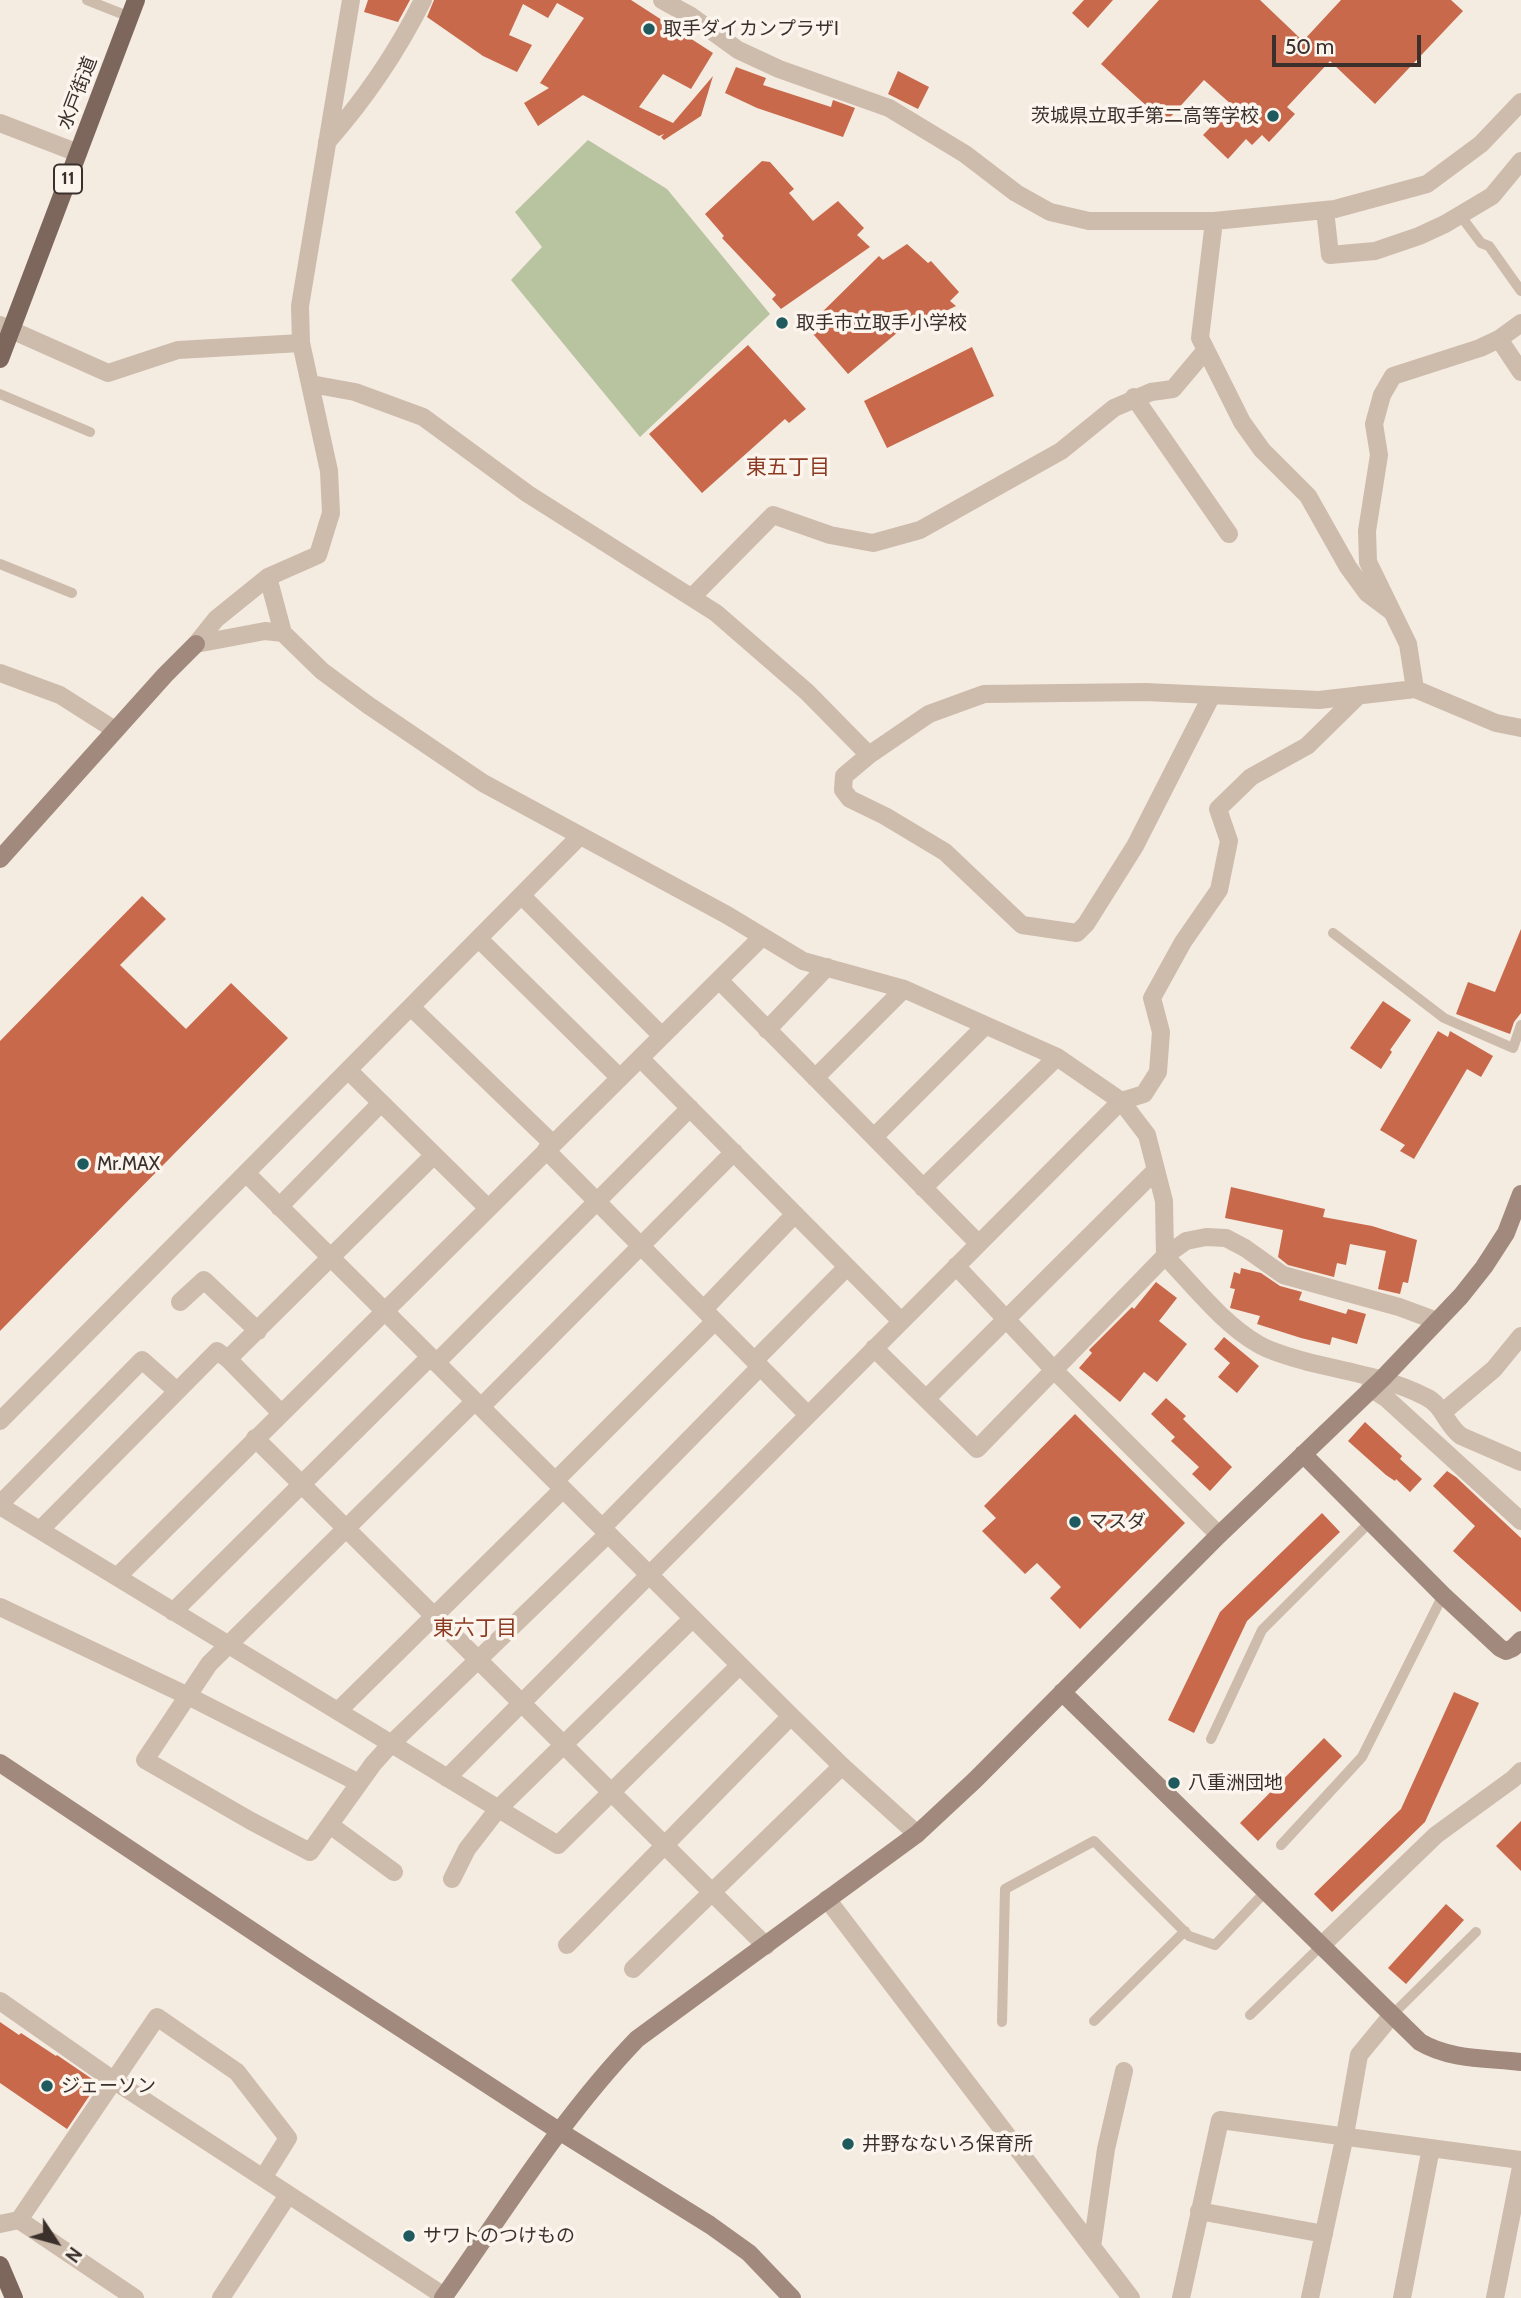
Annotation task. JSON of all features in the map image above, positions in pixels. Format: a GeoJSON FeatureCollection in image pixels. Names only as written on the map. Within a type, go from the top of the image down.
{"type":"FeatureCollection","features":[{"type":"Feature","properties":{"kind":"main road","name":"水戸街道"},"geometry":{"type":"LineString","coordinates":[[0,359],[5,328],[78,153],[133,8]]}},
{"type":"Feature","properties":{"kind":"main road"},"geometry":{"type":"LineString","coordinates":[[0,2265],[14,2298]]}},
{"type":"Feature","properties":{"kind":"street"},"geometry":{"type":"LineString","coordinates":[[0,859],[216,619],[268,577],[318,555],[331,513],[330,471],[301,343],[300,306],[351,0]]}},
{"type":"Feature","properties":{"kind":"street"},"geometry":{"type":"LineString","coordinates":[[327,142],[355,110],[397,48],[422,0]]}},
{"type":"Feature","properties":{"kind":"street"},"geometry":{"type":"LineString","coordinates":[[662,0],[691,16],[738,50],[779,69],[889,108],[965,153],[1016,193],[1050,212],[1089,221],[1213,221],[1335,209],[1427,184],[1481,144],[1521,102]]}},
{"type":"Feature","properties":{"kind":"street"},"geometry":{"type":"LineString","coordinates":[[0,123],[78,153]]}},
{"type":"Feature","properties":{"kind":"street"},"geometry":{"type":"LineString","coordinates":[[1325,210],[1331,255],[1375,251],[1419,236],[1492,196],[1521,161]]}},
{"type":"Feature","properties":{"kind":"street"},"geometry":{"type":"LineString","coordinates":[[1213,221],[1200,338],[1205,351],[1242,422],[1262,450],[1308,496],[1348,567],[1367,593],[1394,613]]}},
{"type":"Feature","properties":{"kind":"street"},"geometry":{"type":"LineString","coordinates":[[1415,690],[1408,644],[1368,562],[1367,531],[1379,455],[1374,424],[1382,395],[1393,376],[1480,348],[1499,339],[1521,323]]}},
{"type":"Feature","properties":{"kind":"street"},"geometry":{"type":"LineString","coordinates":[[5,328],[108,373],[178,350],[301,343]]}},
{"type":"Feature","properties":{"kind":"street"},"geometry":{"type":"LineString","coordinates":[[1499,339],[1521,372]]}},
{"type":"Feature","properties":{"kind":"street"},"geometry":{"type":"LineString","coordinates":[[692,597],[773,515],[830,535],[873,543],[920,530],[1061,451],[1114,408],[1134,397],[1174,389],[1205,351]]}},
{"type":"Feature","properties":{"kind":"street"},"geometry":{"type":"LineString","coordinates":[[311,384],[355,392],[422,417],[528,494],[716,613],[807,692],[869,755]]}},
{"type":"Feature","properties":{"kind":"street"},"geometry":{"type":"LineString","coordinates":[[1134,397],[1229,534]]}},
{"type":"Feature","properties":{"kind":"street"},"geometry":{"type":"LineString","coordinates":[[268,577],[283,633],[322,671],[422,744],[483,783],[727,915],[803,961],[904,989],[1058,1057],[1121,1101],[1147,1135],[1164,1201],[1165,1256],[1237,1329],[1259,1345],[1284,1355],[1425,1396],[1436,1403],[1453,1430],[1461,1436],[1521,1462]]}},
{"type":"Feature","properties":{"kind":"street"},"geometry":{"type":"LineString","coordinates":[[196,644],[265,631],[283,633]]}},
{"type":"Feature","properties":{"kind":"street"},"geometry":{"type":"LineString","coordinates":[[0,673],[60,695],[115,730]]}},
{"type":"Feature","properties":{"kind":"street"},"geometry":{"type":"LineString","coordinates":[[1212,695],[1135,846],[1086,924],[1077,933],[1022,925],[945,852],[885,816],[850,799],[843,790],[844,776],[869,755],[929,714],[984,694],[1145,692],[1212,695],[1320,700],[1415,690],[1496,723],[1521,728]]}},
{"type":"Feature","properties":{"kind":"street"},"geometry":{"type":"LineString","coordinates":[[447,1778],[1121,1101],[1144,1094],[1158,1072],[1161,1032],[1152,998],[1183,943],[1219,891],[1229,841],[1218,810],[1251,777],[1307,746],[1359,695]]}},
{"type":"Feature","properties":{"kind":"street"},"geometry":{"type":"LineString","coordinates":[[0,1422],[579,837]]}},
{"type":"Feature","properties":{"kind":"street"},"geometry":{"type":"LineString","coordinates":[[522,895],[662,1036]]}},
{"type":"Feature","properties":{"kind":"street"},"geometry":{"type":"LineString","coordinates":[[117,1577],[762,937]]}},
{"type":"Feature","properties":{"kind":"street"},"geometry":{"type":"LineString","coordinates":[[479,939],[620,1078]]}},
{"type":"Feature","properties":{"kind":"street"},"geometry":{"type":"LineString","coordinates":[[767,1030],[827,967]]}},
{"type":"Feature","properties":{"kind":"street"},"geometry":{"type":"LineString","coordinates":[[719,980],[978,1243]]}},
{"type":"Feature","properties":{"kind":"street"},"geometry":{"type":"LineString","coordinates":[[815,1079],[904,989]]}},
{"type":"Feature","properties":{"kind":"street"},"geometry":{"type":"LineString","coordinates":[[411,1007],[550,1147],[640,1246],[808,1415]]}},
{"type":"Feature","properties":{"kind":"street"},"geometry":{"type":"LineString","coordinates":[[874,1137],[985,1026]]}},
{"type":"Feature","properties":{"kind":"street"},"geometry":{"type":"LineString","coordinates":[[923,1188],[1058,1057]]}},
{"type":"Feature","properties":{"kind":"street"},"geometry":{"type":"LineString","coordinates":[[640,1058],[901,1321]]}},
{"type":"Feature","properties":{"kind":"street"},"geometry":{"type":"LineString","coordinates":[[348,1070],[488,1208]]}},
{"type":"Feature","properties":{"kind":"street"},"geometry":{"type":"LineString","coordinates":[[279,1207],[381,1103]]}},
{"type":"Feature","properties":{"kind":"street"},"geometry":{"type":"LineString","coordinates":[[173,1612],[301,1483],[433,1360],[690,1108]]}},
{"type":"Feature","properties":{"kind":"street"},"geometry":{"type":"LineString","coordinates":[[734,1152],[478,1404],[345,1527],[227,1644],[209,1664],[145,1760],[251,1822],[310,1852],[359,1783],[391,1744],[605,1531],[847,1267]]}},
{"type":"Feature","properties":{"kind":"street"},"geometry":{"type":"LineString","coordinates":[[228,1359],[434,1155]]}},
{"type":"Feature","properties":{"kind":"street"},"geometry":{"type":"LineString","coordinates":[[926,1399],[1156,1170]]}},
{"type":"Feature","properties":{"kind":"street"},"geometry":{"type":"LineString","coordinates":[[247,1174],[791,1716],[917,1834]]}},
{"type":"Feature","properties":{"kind":"street"},"geometry":{"type":"LineString","coordinates":[[0,2001],[113,2080],[444,2297],[559,2131],[609,2068],[637,2039],[917,1834],[1461,1296],[1506,1233],[1521,1194]]}},
{"type":"Feature","properties":{"kind":"street"},"geometry":{"type":"LineString","coordinates":[[338,1712],[435,1616],[559,1485],[795,1214]]}},
{"type":"Feature","properties":{"kind":"street"},"geometry":{"type":"LineString","coordinates":[[874,1348],[977,1449],[1165,1256],[1186,1241],[1206,1237],[1226,1238],[1283,1275],[1399,1307],[1437,1321]]}},
{"type":"Feature","properties":{"kind":"street"},"geometry":{"type":"LineString","coordinates":[[956,1266],[1054,1370],[1219,1535]]}},
{"type":"Feature","properties":{"kind":"street"},"geometry":{"type":"LineString","coordinates":[[180,1302],[204,1280],[258,1331]]}},
{"type":"Feature","properties":{"kind":"street"},"geometry":{"type":"LineString","coordinates":[[1443,1412],[1494,1369],[1521,1336]]}},
{"type":"Feature","properties":{"kind":"street"},"geometry":{"type":"LineString","coordinates":[[40,1530],[217,1351],[281,1413]]}},
{"type":"Feature","properties":{"kind":"street"},"geometry":{"type":"LineString","coordinates":[[177,1391],[142,1360],[0,1505],[558,1845],[740,1665]]}},
{"type":"Feature","properties":{"kind":"street"},"geometry":{"type":"LineString","coordinates":[[1376,1383],[1386,1398],[1521,1521]]}},
{"type":"Feature","properties":{"kind":"street"},"geometry":{"type":"LineString","coordinates":[[255,1438],[766,1946]]}},
{"type":"Feature","properties":{"kind":"street"},"geometry":{"type":"LineString","coordinates":[[1303,1454],[1500,1648],[1506,1651],[1521,1640]]}},
{"type":"Feature","properties":{"kind":"street"},"geometry":{"type":"LineString","coordinates":[[0,1607],[188,1696],[359,1783]]}},
{"type":"Feature","properties":{"kind":"street"},"geometry":{"type":"LineString","coordinates":[[452,1879],[467,1849],[498,1809],[693,1618]]}},
{"type":"Feature","properties":{"kind":"street"},"geometry":{"type":"LineString","coordinates":[[1062,1692],[1420,2042],[1433,2050],[1448,2054],[1516,2058]]}},
{"type":"Feature","properties":{"kind":"street"},"geometry":{"type":"LineString","coordinates":[[568,1945],[791,1716]]}},
{"type":"Feature","properties":{"kind":"street"},"geometry":{"type":"LineString","coordinates":[[0,1763],[309,1969],[710,2225],[749,2253],[792,2298]]}},
{"type":"Feature","properties":{"kind":"street"},"geometry":{"type":"LineString","coordinates":[[633,1969],[842,1766]]}},
{"type":"Feature","properties":{"kind":"street"},"geometry":{"type":"LineString","coordinates":[[1321,1946],[1436,1835],[1518,1779]]}},
{"type":"Feature","properties":{"kind":"street"},"geometry":{"type":"LineString","coordinates":[[330,1825],[394,1872]]}},
{"type":"Feature","properties":{"kind":"street"},"geometry":{"type":"LineString","coordinates":[[827,1899],[1131,2298]]}},
{"type":"Feature","properties":{"kind":"street"},"geometry":{"type":"LineString","coordinates":[[1310,2298],[1359,2055],[1392,2015]]}},
{"type":"Feature","properties":{"kind":"street"},"geometry":{"type":"LineString","coordinates":[[0,2224],[19,2220],[157,2017],[237,2072],[288,2138],[263,2178]]}},
{"type":"Feature","properties":{"kind":"street"},"geometry":{"type":"LineString","coordinates":[[1092,2248],[1106,2149],[1124,2071]]}},
{"type":"Feature","properties":{"kind":"street"},"geometry":{"type":"LineString","coordinates":[[1181,2298],[1220,2120],[1521,2160]]}},
{"type":"Feature","properties":{"kind":"street"},"geometry":{"type":"LineString","coordinates":[[1402,2298],[1431,2148]]}},
{"type":"Feature","properties":{"kind":"street"},"geometry":{"type":"LineString","coordinates":[[1494,2298],[1521,2167]]}},
{"type":"Feature","properties":{"kind":"street"},"geometry":{"type":"LineString","coordinates":[[221,2298],[288,2195]]}},
{"type":"Feature","properties":{"kind":"street"},"geometry":{"type":"LineString","coordinates":[[1199,2211],[1324,2234]]}},
{"type":"Feature","properties":{"kind":"street"},"geometry":{"type":"LineString","coordinates":[[19,2220],[135,2298]]}},
{"type":"Feature","properties":{"kind":"lane"},"geometry":{"type":"LineString","coordinates":[[87,0],[133,8]]}},
{"type":"Feature","properties":{"kind":"lane"},"geometry":{"type":"LineString","coordinates":[[1460,215],[1481,243],[1489,246],[1521,291]]}},
{"type":"Feature","properties":{"kind":"lane"},"geometry":{"type":"LineString","coordinates":[[0,394],[90,432]]}},
{"type":"Feature","properties":{"kind":"lane"},"geometry":{"type":"LineString","coordinates":[[0,564],[72,593]]}},
{"type":"Feature","properties":{"kind":"lane"},"geometry":{"type":"LineString","coordinates":[[1333,933],[1444,1018],[1513,1048],[1521,1026]]}},
{"type":"Feature","properties":{"kind":"lane"},"geometry":{"type":"LineString","coordinates":[[1210,1739],[1262,1630],[1370,1522]]}},
{"type":"Feature","properties":{"kind":"lane"},"geometry":{"type":"LineString","coordinates":[[1281,1845],[1362,1757],[1443,1594]]}},
{"type":"Feature","properties":{"kind":"lane"},"geometry":{"type":"LineString","coordinates":[[1002,2022],[1004,1889],[1094,1841],[1189,1936],[1215,1945],[1266,1891]]}},
{"type":"Feature","properties":{"kind":"lane"},"geometry":{"type":"LineString","coordinates":[[1094,2021],[1185,1931]]}},
{"type":"Feature","properties":{"kind":"lane"},"geometry":{"type":"LineString","coordinates":[[1392,2015],[1476,1932]]}},
{"type":"Feature","properties":{"kind":"lane"},"geometry":{"type":"LineString","coordinates":[[1251,2015],[1321,1946]]}},
{"type":"Feature","properties":{"kind":"green space"},"geometry":{"type":"Polygon","coordinates":[[[588,140],[667,189],[770,314],[640,437],[511,280],[542,247],[515,212],[588,140]]]}},
{"type":"Feature","properties":{"kind":"building"},"geometry":{"type":"Polygon","coordinates":[[[368,0],[410,0],[398,22],[364,12],[368,0]]]}},
{"type":"Feature","properties":{"kind":"building"},"geometry":{"type":"Polygon","coordinates":[[[434,0],[631,0],[713,53],[691,89],[663,74],[639,107],[673,123],[713,76],[701,116],[664,140],[661,137],[664,134],[659,136],[583,95],[538,126],[524,103],[549,88],[540,83],[584,18],[557,3],[548,18],[523,4],[509,35],[532,45],[517,72],[483,56],[427,17],[434,0]]]}},
{"type":"Feature","properties":{"kind":"building"},"geometry":{"type":"Polygon","coordinates":[[[1084,0],[1113,0],[1088,28],[1072,13],[1084,0]]]}},
{"type":"Feature","properties":{"kind":"building"},"geometry":{"type":"Polygon","coordinates":[[[1159,0],[1260,0],[1303,41],[1341,0],[1451,0],[1463,11],[1375,104],[1330,61],[1287,107],[1295,114],[1269,142],[1262,135],[1252,145],[1246,139],[1228,159],[1203,135],[1232,105],[1204,80],[1165,123],[1101,64],[1159,0]]]}},
{"type":"Feature","properties":{"kind":"building"},"geometry":{"type":"Polygon","coordinates":[[[736,67],[766,78],[763,85],[831,107],[833,100],[855,108],[843,137],[757,108],[725,93],[736,67]]]}},
{"type":"Feature","properties":{"kind":"building"},"geometry":{"type":"Polygon","coordinates":[[[898,71],[929,87],[918,109],[888,94],[898,71]]]}},
{"type":"Feature","properties":{"kind":"building"},"geometry":{"type":"Polygon","coordinates":[[[762,161],[770,162],[794,189],[789,193],[813,221],[838,201],[864,228],[857,235],[870,247],[781,309],[772,299],[776,295],[722,238],[724,236],[705,214],[762,161]]]}},
{"type":"Feature","properties":{"kind":"building"},"geometry":{"type":"Polygon","coordinates":[[[907,244],[928,263],[931,261],[959,292],[950,301],[956,306],[913,327],[910,322],[848,374],[807,327],[879,256],[883,260],[907,244]]]}},
{"type":"Feature","properties":{"kind":"building"},"geometry":{"type":"Polygon","coordinates":[[[748,345],[806,409],[789,423],[785,419],[702,493],[649,434],[748,345]]]}},
{"type":"Feature","properties":{"kind":"building"},"geometry":{"type":"Polygon","coordinates":[[[972,347],[994,396],[887,448],[864,401],[972,347]]]}},
{"type":"Feature","properties":{"kind":"building"},"geometry":{"type":"Polygon","coordinates":[[[142,896],[166,919],[120,965],[186,1029],[231,983],[288,1038],[0,1331],[0,1041],[142,896]]]}},
{"type":"Feature","properties":{"kind":"building"},"geometry":{"type":"Polygon","coordinates":[[[1521,929],[1521,1013],[1510,1034],[1456,1014],[1468,982],[1495,992],[1521,929]]]}},
{"type":"Feature","properties":{"kind":"building"},"geometry":{"type":"Polygon","coordinates":[[[1383,1001],[1411,1020],[1390,1050],[1392,1052],[1381,1069],[1350,1048],[1383,1001]]]}},
{"type":"Feature","properties":{"kind":"building"},"geometry":{"type":"Polygon","coordinates":[[[1438,1031],[1448,1037],[1450,1031],[1493,1056],[1481,1077],[1467,1069],[1414,1159],[1400,1151],[1405,1145],[1380,1130],[1438,1031]]]}},
{"type":"Feature","properties":{"kind":"building"},"geometry":{"type":"Polygon","coordinates":[[[1231,1187],[1325,1209],[1323,1217],[1372,1226],[1417,1240],[1408,1283],[1403,1282],[1400,1294],[1378,1289],[1386,1251],[1350,1244],[1346,1265],[1337,1263],[1334,1277],[1288,1265],[1278,1257],[1283,1230],[1225,1218],[1231,1187]]]}},
{"type":"Feature","properties":{"kind":"building"},"geometry":{"type":"Polygon","coordinates":[[[1241,1268],[1261,1273],[1280,1286],[1302,1292],[1299,1300],[1346,1314],[1348,1309],[1366,1314],[1357,1344],[1332,1337],[1330,1345],[1301,1338],[1257,1324],[1260,1316],[1230,1308],[1235,1289],[1230,1288],[1234,1272],[1240,1274],[1241,1268]]]}},
{"type":"Feature","properties":{"kind":"building"},"geometry":{"type":"Polygon","coordinates":[[[1156,1282],[1177,1298],[1159,1321],[1187,1344],[1157,1382],[1144,1372],[1120,1402],[1079,1368],[1092,1353],[1089,1350],[1132,1307],[1134,1309],[1156,1282]]]}},
{"type":"Feature","properties":{"kind":"building"},"geometry":{"type":"Polygon","coordinates":[[[1224,1337],[1259,1366],[1237,1393],[1218,1377],[1230,1363],[1214,1349],[1224,1337]]]}},
{"type":"Feature","properties":{"kind":"building"},"geometry":{"type":"Polygon","coordinates":[[[1166,1398],[1186,1416],[1183,1419],[1232,1467],[1210,1491],[1192,1474],[1199,1467],[1171,1441],[1175,1437],[1151,1414],[1166,1398]]]}},
{"type":"Feature","properties":{"kind":"building"},"geometry":{"type":"Polygon","coordinates":[[[1075,1414],[1185,1523],[1080,1629],[1050,1598],[1061,1587],[1037,1563],[1025,1574],[982,1531],[996,1518],[984,1506],[1075,1414]]]}},
{"type":"Feature","properties":{"kind":"building"},"geometry":{"type":"Polygon","coordinates":[[[1365,1422],[1402,1456],[1400,1459],[1422,1479],[1410,1492],[1396,1479],[1395,1481],[1386,1475],[1348,1441],[1365,1422]]]}},
{"type":"Feature","properties":{"kind":"building"},"geometry":{"type":"Polygon","coordinates":[[[1447,1471],[1521,1538],[1521,1612],[1453,1551],[1475,1526],[1433,1486],[1447,1471]]]}},
{"type":"Feature","properties":{"kind":"building"},"geometry":{"type":"Polygon","coordinates":[[[1322,1513],[1340,1532],[1247,1621],[1194,1733],[1168,1720],[1220,1612],[1322,1513]]]}},
{"type":"Feature","properties":{"kind":"building"},"geometry":{"type":"Polygon","coordinates":[[[1454,1692],[1479,1703],[1425,1822],[1332,1912],[1314,1894],[1401,1809],[1454,1692]]]}},
{"type":"Feature","properties":{"kind":"building"},"geometry":{"type":"Polygon","coordinates":[[[1324,1738],[1342,1756],[1258,1841],[1240,1823],[1324,1738]]]}},
{"type":"Feature","properties":{"kind":"building"},"geometry":{"type":"Polygon","coordinates":[[[1521,1821],[1521,1871],[1496,1846],[1521,1821]]]}},
{"type":"Feature","properties":{"kind":"building"},"geometry":{"type":"Polygon","coordinates":[[[1446,1904],[1464,1920],[1406,1984],[1388,1968],[1446,1904]]]}},
{"type":"Feature","properties":{"kind":"building"},"geometry":{"type":"Polygon","coordinates":[[[0,2022],[57,2055],[98,2083],[67,2129],[0,2083],[0,2022]]]}},
{"type":"Feature","properties":{"kind":"place","name":"取手ダイカンプラザI"},"geometry":{"type":"Point","coordinates":[649,29]}},
{"type":"Feature","properties":{"kind":"place","name":"茨城県立取手第二高等学校"},"geometry":{"type":"Point","coordinates":[1273,116]}},
{"type":"Feature","properties":{"kind":"place","name":"取手市立取手小学校"},"geometry":{"type":"Point","coordinates":[782,323]}},
{"type":"Feature","properties":{"kind":"place","name":"Mr.MAX"},"geometry":{"type":"Point","coordinates":[83,1164]}},
{"type":"Feature","properties":{"kind":"place","name":"マスダ"},"geometry":{"type":"Point","coordinates":[1075,1522]}},
{"type":"Feature","properties":{"kind":"place","name":"八重洲団地"},"geometry":{"type":"Point","coordinates":[1174,1783]}},
{"type":"Feature","properties":{"kind":"place","name":"ジェーソン"},"geometry":{"type":"Point","coordinates":[47,2086]}},
{"type":"Feature","properties":{"kind":"place","name":"井野なないろ保育所"},"geometry":{"type":"Point","coordinates":[848,2144]}},
{"type":"Feature","properties":{"kind":"place","name":"サワトのつけもの"},"geometry":{"type":"Point","coordinates":[409,2236]}},
{"type":"Feature","properties":{"kind":"district","name":"東五丁目"},"geometry":{"type":"Point","coordinates":[788,468]}},
{"type":"Feature","properties":{"kind":"district","name":"東六丁目"},"geometry":{"type":"Point","coordinates":[475,1629]}}]}
